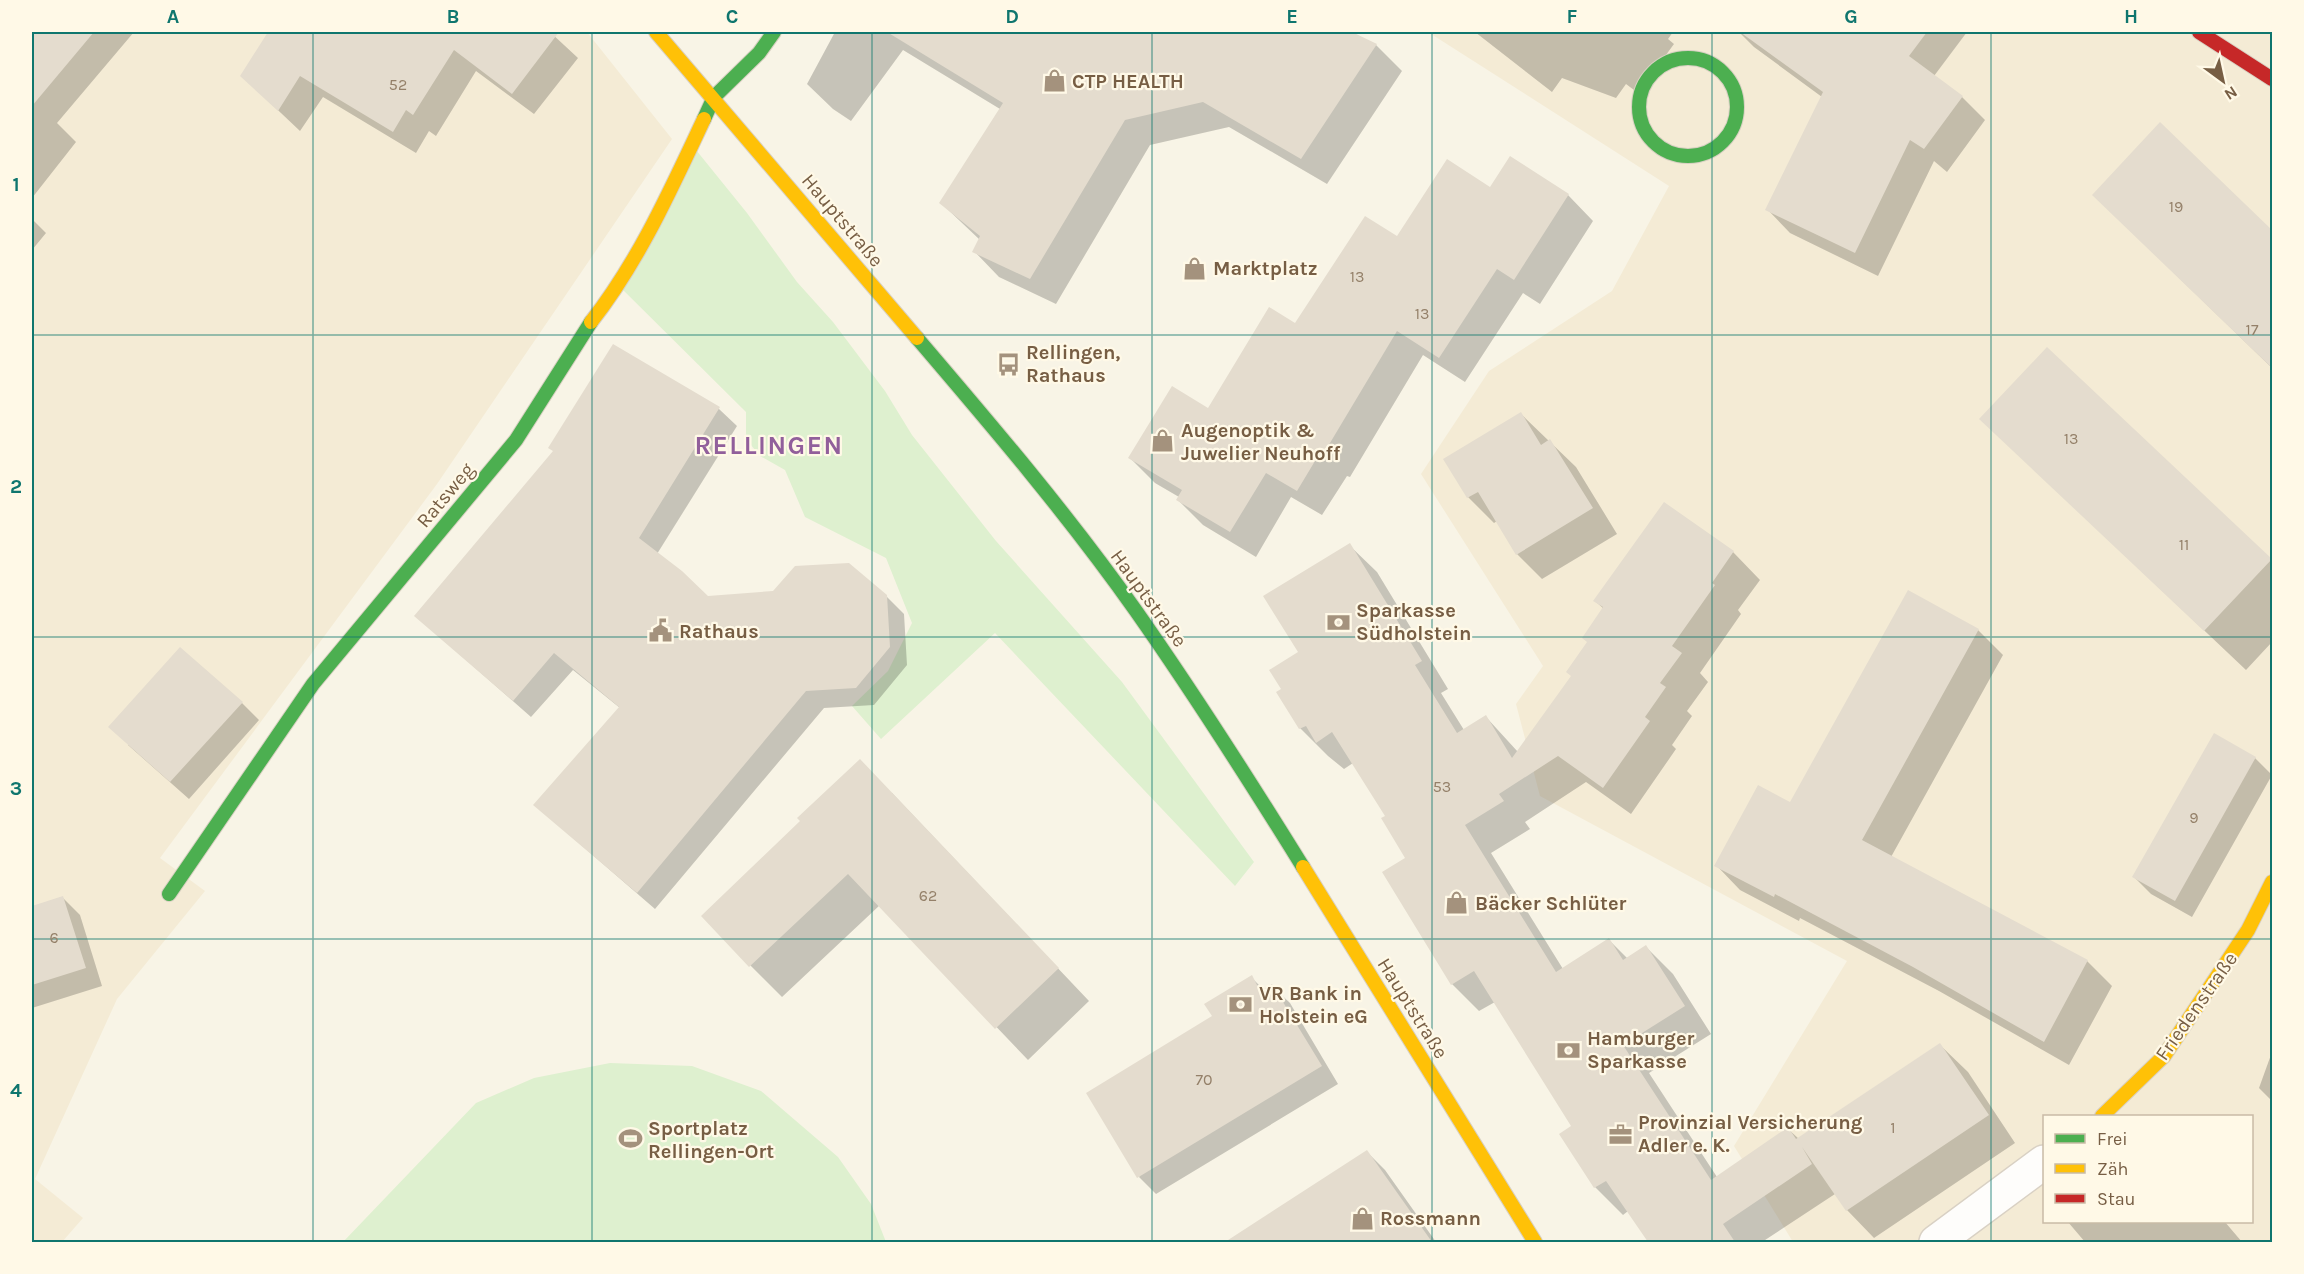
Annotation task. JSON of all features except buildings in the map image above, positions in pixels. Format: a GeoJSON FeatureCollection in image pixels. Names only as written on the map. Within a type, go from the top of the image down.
{"type":"FeatureCollection","features":[{"type":"Feature","properties":{"kind":"street","name":"Hauptstraße"},"geometry":{"type":"LineString","coordinates":[[656,32],[714,97],[1044,489],[1136,610],[1232,752],[1535,1242]]}},
{"type":"Feature","properties":{"kind":"street"},"geometry":{"type":"LineString","coordinates":[[714,97],[759,53],[774,32]]}},
{"type":"Feature","properties":{"kind":"street"},"geometry":{"type":"LineString","coordinates":[[2199,32],[2272,79]]}},
{"type":"Feature","properties":{"kind":"street"},"geometry":{"type":"LineString","coordinates":[[1691,57],[1710,63],[1725,74],[1736,91],[1738,112],[1733,130],[1717,149],[1692,158],[1665,152],[1649,139],[1640,121],[1638,105],[1643,86],[1657,69],[1674,60],[1691,57]]}},
{"type":"Feature","properties":{"kind":"street","name":"Ratsweg"},"geometry":{"type":"LineString","coordinates":[[169,894],[313,684],[516,440],[588,326],[619,286],[671,190],[714,97]]}},
{"type":"Feature","properties":{"kind":"street","name":"Friedenstraße"},"geometry":{"type":"LineString","coordinates":[[2103,1115],[2164,1056],[2248,930],[2272,882]]}},
{"type":"Feature","properties":{"kind":"street"},"geometry":{"type":"LineString","coordinates":[[1936,1242],[2043,1163]]}},
{"type":"Feature","properties":{"kind":"shaded area"},"geometry":{"type":"Polygon","coordinates":[[[32,32],[587,32],[672,139],[437,484],[160,858],[205,891],[117,999],[35,1179],[83,1218],[62,1242],[32,1242],[32,32]]]}},
{"type":"Feature","properties":{"kind":"shaded area"},"geometry":{"type":"Polygon","coordinates":[[[1428,32],[2272,32],[2272,1242],[1793,1242],[1734,1146],[1847,961],[1540,796],[1516,704],[1543,666],[1421,474],[1489,371],[1612,291],[1669,186],[1428,32]]]}},
{"type":"Feature","properties":{"kind":"green space"},"geometry":{"type":"Polygon","coordinates":[[[692,145],[747,213],[797,282],[833,322],[885,391],[912,435],[996,541],[1122,682],[1254,862],[1235,886],[995,633],[881,739],[852,706],[888,671],[912,623],[886,558],[805,517],[785,470],[760,456],[746,439],[746,412],[619,286],[692,145]]]}},
{"type":"Feature","properties":{"kind":"green space","name":"Sportplatz Rellingen-Ort"},"geometry":{"type":"Polygon","coordinates":[[[610,1063],[692,1066],[761,1091],[838,1157],[871,1204],[886,1242],[343,1242],[476,1103],[534,1078],[610,1063]]]}},
{"type":"Feature","properties":{"kind":"traffic: fast"},"geometry":{"type":"LineString","coordinates":[[704,119],[714,97],[759,53],[774,32]]}},
{"type":"Feature","properties":{"kind":"traffic: fast"},"geometry":{"type":"LineString","coordinates":[[1688,58],[1707,61],[1723,72],[1734,88],[1737,107],[1734,126],[1723,142],[1707,153],[1688,156],[1669,153],[1653,142],[1642,126],[1639,107],[1642,88],[1653,72],[1669,61],[1688,58]]}},
{"type":"Feature","properties":{"kind":"traffic: fast"},"geometry":{"type":"LineString","coordinates":[[169,894],[313,684],[516,440],[591,322]]}},
{"type":"Feature","properties":{"kind":"traffic: fast"},"geometry":{"type":"LineString","coordinates":[[917,338],[1030,472],[1110,576],[1201,706],[1303,867]]}},
{"type":"Feature","properties":{"kind":"traffic: slow"},"geometry":{"type":"LineString","coordinates":[[656,32],[917,338]]}},
{"type":"Feature","properties":{"kind":"traffic: slow"},"geometry":{"type":"LineString","coordinates":[[591,322],[639,249],[704,119]]}},
{"type":"Feature","properties":{"kind":"traffic: slow"},"geometry":{"type":"LineString","coordinates":[[1303,867],[1535,1242]]}},
{"type":"Feature","properties":{"kind":"traffic: slow"},"geometry":{"type":"LineString","coordinates":[[2103,1115],[2164,1056],[2248,930],[2272,882]]}},
{"type":"Feature","properties":{"kind":"traffic: jam"},"geometry":{"type":"LineString","coordinates":[[2199,32],[2272,79]]}},
{"type":"Feature","properties":{"kind":"place","name":"CTP HEALTH"},"geometry":{"type":"Point","coordinates":[1054,81]}},
{"type":"Feature","properties":{"kind":"place","name":"Marktplatz"},"geometry":{"type":"Point","coordinates":[1195,268]}},
{"type":"Feature","properties":{"kind":"place","name":"Rellingen, Rathaus"},"geometry":{"type":"Point","coordinates":[1008,364]}},
{"type":"Feature","properties":{"kind":"place","name":"Augenoptik & Juwelier Neuhoff"},"geometry":{"type":"Point","coordinates":[1163,441]}},
{"type":"Feature","properties":{"kind":"place","name":"Sparkasse Südholstein"},"geometry":{"type":"Point","coordinates":[1338,622]}},
{"type":"Feature","properties":{"kind":"place","name":"Rathaus"},"geometry":{"type":"Point","coordinates":[661,631]}},
{"type":"Feature","properties":{"kind":"place","name":"Bäcker Schlüter"},"geometry":{"type":"Point","coordinates":[1457,903]}},
{"type":"Feature","properties":{"kind":"place","name":"VR Bank in Holstein eG"},"geometry":{"type":"Point","coordinates":[1241,1004]}},
{"type":"Feature","properties":{"kind":"place","name":"Hamburger Sparkasse"},"geometry":{"type":"Point","coordinates":[1569,1050]}},
{"type":"Feature","properties":{"kind":"place","name":"Provinzial Versicherung Adler e. K."},"geometry":{"type":"Point","coordinates":[1620,1134]}},
{"type":"Feature","properties":{"kind":"place","name":"Sportplatz Rellingen-Ort"},"geometry":{"type":"Point","coordinates":[630,1139]}},
{"type":"Feature","properties":{"kind":"place","name":"Rossmann"},"geometry":{"type":"Point","coordinates":[1362,1218]}},
{"type":"Feature","properties":{"kind":"district","name":"RELLINGEN"},"geometry":{"type":"Point","coordinates":[769,445]}}]}
